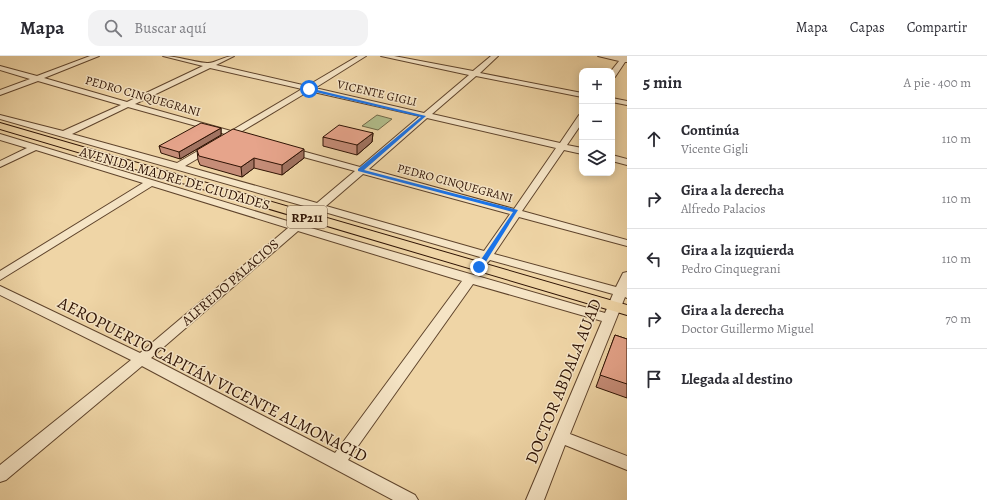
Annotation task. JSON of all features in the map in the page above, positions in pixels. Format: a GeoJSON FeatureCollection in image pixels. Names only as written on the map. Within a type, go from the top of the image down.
{"type":"FeatureCollection","features":[{"type":"Feature","properties":{"kind":"main road","name":"AVENIDA MADRE DE CIUDADES"},"geometry":{"type":"LineString","coordinates":[[0,126],[301,221],[479,267],[617,312]]}},
{"type":"Feature","properties":{"kind":"street"},"geometry":{"type":"LineString","coordinates":[[0,93],[96,56]]}},
{"type":"Feature","properties":{"kind":"street","name":"VICENTE GIGLI"},"geometry":{"type":"LineString","coordinates":[[166,56],[579,151]]}},
{"type":"Feature","properties":{"kind":"street"},"geometry":{"type":"LineString","coordinates":[[48,141],[231,56]]}},
{"type":"Feature","properties":{"kind":"street"},"geometry":{"type":"LineString","coordinates":[[177,166],[363,56]]}},
{"type":"Feature","properties":{"kind":"street"},"geometry":{"type":"LineString","coordinates":[[384,56],[579,94]]}},
{"type":"Feature","properties":{"kind":"street","name":"ALFREDO PALACIOS"},"geometry":{"type":"LineString","coordinates":[[2,471],[141,359],[495,56]]}},
{"type":"Feature","properties":{"kind":"street"},"geometry":{"type":"LineString","coordinates":[[601,56],[625,59]]}},
{"type":"Feature","properties":{"kind":"street"},"geometry":{"type":"LineString","coordinates":[[615,71],[625,59]]}},
{"type":"Feature","properties":{"kind":"street","name":"PEDRO CINQUEGRANI"},"geometry":{"type":"LineString","coordinates":[[0,68],[255,140]]}},
{"type":"Feature","properties":{"kind":"street"},"geometry":{"type":"LineString","coordinates":[[615,101],[627,103]]}},
{"type":"Feature","properties":{"kind":"street"},"geometry":{"type":"LineString","coordinates":[[0,117],[623,293]]}},
{"type":"Feature","properties":{"kind":"street"},"geometry":{"type":"LineString","coordinates":[[479,267],[560,146],[579,121]]}},
{"type":"Feature","properties":{"kind":"street"},"geometry":{"type":"LineString","coordinates":[[0,136],[152,182],[301,221],[469,280],[617,312]]}},
{"type":"Feature","properties":{"kind":"street"},"geometry":{"type":"LineString","coordinates":[[0,164],[36,147]]}},
{"type":"Feature","properties":{"kind":"street","name":"PEDRO CINQUEGRANI"},"geometry":{"type":"LineString","coordinates":[[278,147],[627,243]]}},
{"type":"Feature","properties":{"kind":"street"},"geometry":{"type":"LineString","coordinates":[[615,159],[627,162]]}},
{"type":"Feature","properties":{"kind":"street"},"geometry":{"type":"LineString","coordinates":[[0,276],[152,182]]}},
{"type":"Feature","properties":{"kind":"street","name":"DOCTOR ABDALA AUAD"},"geometry":{"type":"LineString","coordinates":[[535,500],[561,437],[617,312],[627,276]]}},
{"type":"Feature","properties":{"kind":"street"},"geometry":{"type":"LineString","coordinates":[[337,463],[469,280]]}},
{"type":"Feature","properties":{"kind":"street","name":"AEROPUERTO CAPITÁN VICENTE ALMONACID"},"geometry":{"type":"LineString","coordinates":[[0,290],[141,359],[409,500]]}},
{"type":"Feature","properties":{"kind":"street"},"geometry":{"type":"LineString","coordinates":[[561,437],[627,463]]}},
{"type":"Feature","properties":{"kind":"green space"},"geometry":{"type":"Polygon","coordinates":[[[377,115],[392,119],[378,130],[362,126],[377,115]]]}},
{"type":"Feature","properties":{"kind":"building"},"geometry":{"type":"Polygon","coordinates":[[[201,123],[221,128],[179,152],[159,146],[201,123]]]}},
{"type":"Feature","properties":{"kind":"building"},"geometry":{"type":"Polygon","coordinates":[[[339,125],[373,133],[357,145],[323,137],[339,125]]]}},
{"type":"Feature","properties":{"kind":"building"},"geometry":{"type":"Polygon","coordinates":[[[233,129],[304,149],[282,165],[254,158],[241,167],[199,156],[197,150],[233,129]]]}},
{"type":"Feature","properties":{"kind":"building"},"geometry":{"type":"Polygon","coordinates":[[[615,335],[627,339],[627,384],[600,375],[615,335]]]}},
{"type":"Feature","properties":{"kind":"route"},"geometry":{"type":"LineString","coordinates":[[309,89],[424,116],[360,170],[516,212],[479,267]]}}]}
